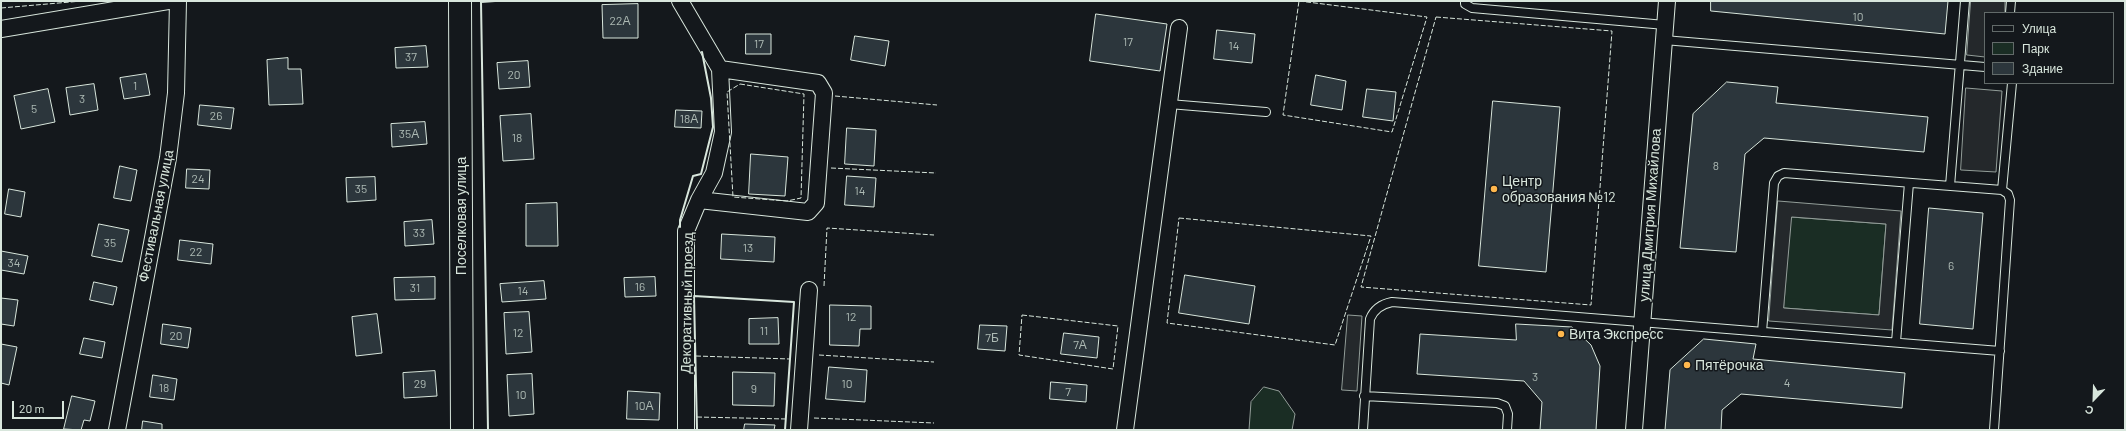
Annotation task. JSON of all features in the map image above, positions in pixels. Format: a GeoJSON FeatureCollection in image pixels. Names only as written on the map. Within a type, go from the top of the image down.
{"type":"FeatureCollection","features":[{"type":"Feature","properties":{"kind":"main road","name":"Поселковая улица"},"geometry":{"type":"LineString","coordinates":[[460,1],[462,430]]}},
{"type":"Feature","properties":{"kind":"street"},"geometry":{"type":"LineString","coordinates":[[1,29],[168,1]]}},
{"type":"Feature","properties":{"kind":"street","name":"Фестивальная улица"},"geometry":{"type":"LineString","coordinates":[[117,430],[168,158],[176,93],[178,1]]}},
{"type":"Feature","properties":{"kind":"street","name":"Декоративный проезд"},"geometry":{"type":"LineString","coordinates":[[680,1],[720,69],[723,132],[714,173],[699,200],[686,230],[686,430]]}},
{"type":"Feature","properties":{"kind":"street","name":"улица Дмитрия Михайлова"},"geometry":{"type":"LineString","coordinates":[[1634,430],[1667,1]]}},
{"type":"Feature","properties":{"kind":"street"},"geometry":{"type":"LineString","coordinates":[[1125,430],[1179,28]]}},
{"type":"Feature","properties":{"kind":"street"},"geometry":{"type":"LineString","coordinates":[[699,200],[808,212],[816,203],[824,93],[818,83],[720,69]]}},
{"type":"Feature","properties":{"kind":"street"},"geometry":{"type":"LineString","coordinates":[[799,430],[809,290]]}},
{"type":"Feature","properties":{"kind":"lane"},"geometry":{"type":"LineString","coordinates":[[1465,1],[1465,4],[1472,8],[1665,33],[1984,67]]}},
{"type":"Feature","properties":{"kind":"lane"},"geometry":{"type":"LineString","coordinates":[[1950,186],[1964,1]]}},
{"type":"Feature","properties":{"kind":"lane"},"geometry":{"type":"LineString","coordinates":[[2010,12],[2011,1]]}},
{"type":"Feature","properties":{"kind":"lane"},"geometry":{"type":"LineString","coordinates":[[2002,190],[2012,84]]}},
{"type":"Feature","properties":{"kind":"lane"},"geometry":{"type":"LineString","coordinates":[[1169,104],[1266,112]]}},
{"type":"Feature","properties":{"kind":"lane"},"geometry":{"type":"LineString","coordinates":[[1762,332],[1774,183],[1778,176],[1784,173],[2002,190],[2008,194],[2010,200],[1994,430]]}},
{"type":"Feature","properties":{"kind":"lane"},"geometry":{"type":"LineString","coordinates":[[1896,342],[1909,183]]}},
{"type":"Feature","properties":{"kind":"lane"},"geometry":{"type":"LineString","coordinates":[[1363,430],[1370,319],[1373,312],[1386,303],[1392,302],[2000,351]]}},
{"type":"Feature","properties":{"kind":"lane"},"geometry":{"type":"LineString","coordinates":[[1364,396],[1497,403],[1505,406],[1508,414],[1507,430]]}},
{"type":"Feature","properties":{"kind":"green space"},"geometry":{"type":"Polygon","coordinates":[[[1791,217],[1886,224],[1879,315],[1784,308],[1791,217]]]}},
{"type":"Feature","properties":{"kind":"green space"},"geometry":{"type":"Polygon","coordinates":[[[1264,387],[1279,391],[1295,414],[1292,430],[1249,430],[1251,402],[1264,387]]]}},
{"type":"Feature","properties":{"kind":"shaded area"},"geometry":{"type":"Polygon","coordinates":[[[1971,1],[2005,1],[2005,12],[1984,12],[1984,57],[1967,55],[1971,1]]]}},
{"type":"Feature","properties":{"kind":"shaded area"},"geometry":{"type":"Polygon","coordinates":[[[1966,88],[2002,91],[1996,172],[1961,170],[1966,88]]]}},
{"type":"Feature","properties":{"kind":"shaded area"},"geometry":{"type":"Polygon","coordinates":[[[1778,201],[1901,211],[1892,330],[1769,321],[1778,201]],[[1792,217],[1784,308],[1879,315],[1886,224],[1792,217]]]}},
{"type":"Feature","properties":{"kind":"shaded area"},"geometry":{"type":"Polygon","coordinates":[[[1348,315],[1362,316],[1357,391],[1342,390],[1348,315]]]}},
{"type":"Feature","properties":{"kind":"building"},"geometry":{"type":"Polygon","coordinates":[[[1711,1],[1948,1],[1945,34],[1711,11],[1711,1]]]}},
{"type":"Feature","properties":{"kind":"building"},"geometry":{"type":"Polygon","coordinates":[[[638,4],[638,38],[603,38],[602,5],[638,4]]]}},
{"type":"Feature","properties":{"kind":"building"},"geometry":{"type":"Polygon","coordinates":[[[1096,14],[1167,24],[1160,71],[1090,61],[1096,14]]]}},
{"type":"Feature","properties":{"kind":"building"},"geometry":{"type":"Polygon","coordinates":[[[1217,30],[1255,34],[1252,63],[1214,59],[1217,30]]]}},
{"type":"Feature","properties":{"kind":"building"},"geometry":{"type":"Polygon","coordinates":[[[746,34],[771,34],[771,54],[746,54],[746,34]]]}},
{"type":"Feature","properties":{"kind":"building"},"geometry":{"type":"Polygon","coordinates":[[[855,36],[889,41],[885,66],[851,60],[855,36]]]}},
{"type":"Feature","properties":{"kind":"building"},"geometry":{"type":"Polygon","coordinates":[[[426,46],[428,67],[396,68],[395,48],[426,46]]]}},
{"type":"Feature","properties":{"kind":"building"},"geometry":{"type":"Polygon","coordinates":[[[288,58],[288,69],[301,69],[303,104],[269,105],[267,60],[288,58]]]}},
{"type":"Feature","properties":{"kind":"building"},"geometry":{"type":"Polygon","coordinates":[[[528,61],[530,87],[499,89],[497,63],[528,61]]]}},
{"type":"Feature","properties":{"kind":"building"},"geometry":{"type":"Polygon","coordinates":[[[146,74],[150,95],[124,99],[120,78],[146,74]]]}},
{"type":"Feature","properties":{"kind":"building"},"geometry":{"type":"Polygon","coordinates":[[[1316,75],[1346,81],[1342,110],[1311,105],[1316,75]]]}},
{"type":"Feature","properties":{"kind":"building"},"geometry":{"type":"Polygon","coordinates":[[[1727,82],[1778,87],[1776,103],[1928,117],[1924,152],[1764,138],[1745,154],[1736,252],[1680,248],[1693,114],[1727,82]]]}},
{"type":"Feature","properties":{"kind":"building"},"geometry":{"type":"Polygon","coordinates":[[[94,84],[98,110],[70,115],[66,88],[94,84]]]}},
{"type":"Feature","properties":{"kind":"building"},"geometry":{"type":"Polygon","coordinates":[[[48,89],[55,122],[21,129],[14,96],[48,89]]]}},
{"type":"Feature","properties":{"kind":"building"},"geometry":{"type":"Polygon","coordinates":[[[1367,89],[1396,92],[1393,121],[1363,117],[1367,89]]]}},
{"type":"Feature","properties":{"kind":"building"},"geometry":{"type":"Polygon","coordinates":[[[1493,101],[1560,107],[1546,272],[1479,266],[1493,101]]]}},
{"type":"Feature","properties":{"kind":"building"},"geometry":{"type":"Polygon","coordinates":[[[200,105],[234,108],[231,129],[198,125],[200,105]]]}},
{"type":"Feature","properties":{"kind":"building"},"geometry":{"type":"Polygon","coordinates":[[[676,110],[702,111],[701,128],[675,127],[676,110]]]}},
{"type":"Feature","properties":{"kind":"building"},"geometry":{"type":"Polygon","coordinates":[[[531,114],[534,159],[503,161],[500,116],[531,114]]]}},
{"type":"Feature","properties":{"kind":"building"},"geometry":{"type":"Polygon","coordinates":[[[425,122],[427,144],[392,147],[391,124],[425,122]]]}},
{"type":"Feature","properties":{"kind":"building"},"geometry":{"type":"Polygon","coordinates":[[[847,128],[876,130],[874,166],[845,164],[847,128]]]}},
{"type":"Feature","properties":{"kind":"building"},"geometry":{"type":"Polygon","coordinates":[[[751,154],[788,157],[785,196],[749,194],[751,154]]]}},
{"type":"Feature","properties":{"kind":"building"},"geometry":{"type":"Polygon","coordinates":[[[120,166],[137,170],[131,201],[114,198],[120,166]]]}},
{"type":"Feature","properties":{"kind":"building"},"geometry":{"type":"Polygon","coordinates":[[[187,169],[210,170],[209,189],[186,188],[187,169]]]}},
{"type":"Feature","properties":{"kind":"building"},"geometry":{"type":"Polygon","coordinates":[[[847,176],[876,178],[874,207],[845,205],[847,176]]]}},
{"type":"Feature","properties":{"kind":"building"},"geometry":{"type":"Polygon","coordinates":[[[375,177],[376,200],[347,202],[346,178],[375,177]]]}},
{"type":"Feature","properties":{"kind":"building"},"geometry":{"type":"Polygon","coordinates":[[[9,189],[25,192],[21,217],[5,214],[9,189]]]}},
{"type":"Feature","properties":{"kind":"building"},"geometry":{"type":"Polygon","coordinates":[[[557,203],[558,246],[526,246],[526,204],[557,203]]]}},
{"type":"Feature","properties":{"kind":"building"},"geometry":{"type":"Polygon","coordinates":[[[1929,208],[1983,213],[1973,329],[1920,324],[1929,208]]]}},
{"type":"Feature","properties":{"kind":"building"},"geometry":{"type":"Polygon","coordinates":[[[432,220],[434,244],[405,246],[404,222],[432,220]]]}},
{"type":"Feature","properties":{"kind":"building"},"geometry":{"type":"Polygon","coordinates":[[[99,224],[129,230],[122,262],[92,256],[99,224]]]}},
{"type":"Feature","properties":{"kind":"building"},"geometry":{"type":"Polygon","coordinates":[[[722,234],[775,237],[774,262],[721,259],[722,234]]]}},
{"type":"Feature","properties":{"kind":"building"},"geometry":{"type":"Polygon","coordinates":[[[180,240],[213,244],[211,264],[178,260],[180,240]]]}},
{"type":"Feature","properties":{"kind":"building"},"geometry":{"type":"Polygon","coordinates":[[[1,251],[28,256],[24,274],[1,270],[1,251]]]}},
{"type":"Feature","properties":{"kind":"building"},"geometry":{"type":"Polygon","coordinates":[[[1185,275],[1255,286],[1249,324],[1179,313],[1185,275]]]}},
{"type":"Feature","properties":{"kind":"building"},"geometry":{"type":"Polygon","coordinates":[[[435,277],[435,299],[395,300],[394,278],[435,277]]]}},
{"type":"Feature","properties":{"kind":"building"},"geometry":{"type":"Polygon","coordinates":[[[655,277],[656,296],[625,297],[624,278],[655,277]]]}},
{"type":"Feature","properties":{"kind":"building"},"geometry":{"type":"Polygon","coordinates":[[[544,281],[546,299],[502,302],[500,284],[544,281]]]}},
{"type":"Feature","properties":{"kind":"building"},"geometry":{"type":"Polygon","coordinates":[[[94,282],[117,287],[113,305],[90,300],[94,282]]]}},
{"type":"Feature","properties":{"kind":"building"},"geometry":{"type":"Polygon","coordinates":[[[1,298],[18,300],[14,326],[1,324],[1,298]]]}},
{"type":"Feature","properties":{"kind":"building"},"geometry":{"type":"Polygon","coordinates":[[[830,305],[871,306],[871,329],[860,329],[859,346],[830,345],[830,305]]]}},
{"type":"Feature","properties":{"kind":"building"},"geometry":{"type":"Polygon","coordinates":[[[529,312],[532,352],[506,354],[504,313],[529,312]]]}},
{"type":"Feature","properties":{"kind":"building"},"geometry":{"type":"Polygon","coordinates":[[[377,314],[382,353],[356,356],[352,317],[377,314]]]}},
{"type":"Feature","properties":{"kind":"building"},"geometry":{"type":"Polygon","coordinates":[[[778,318],[779,344],[749,344],[749,319],[778,318]]]}},
{"type":"Feature","properties":{"kind":"building"},"geometry":{"type":"Polygon","coordinates":[[[163,324],[191,328],[188,348],[161,344],[163,324]]]}},
{"type":"Feature","properties":{"kind":"building"},"geometry":{"type":"Polygon","coordinates":[[[1516,324],[1572,327],[1591,345],[1600,366],[1596,430],[1540,430],[1542,402],[1524,381],[1417,374],[1420,334],[1516,340],[1516,324]]]}},
{"type":"Feature","properties":{"kind":"building"},"geometry":{"type":"Polygon","coordinates":[[[980,325],[1007,326],[1005,351],[978,349],[980,325]]]}},
{"type":"Feature","properties":{"kind":"building"},"geometry":{"type":"Polygon","coordinates":[[[1064,333],[1099,337],[1097,358],[1061,354],[1064,333]]]}},
{"type":"Feature","properties":{"kind":"building"},"geometry":{"type":"Polygon","coordinates":[[[84,338],[105,342],[102,358],[80,354],[84,338]]]}},
{"type":"Feature","properties":{"kind":"building"},"geometry":{"type":"Polygon","coordinates":[[[1704,339],[1756,344],[1753,359],[1905,373],[1902,408],[1741,394],[1722,410],[1721,430],[1665,430],[1670,370],[1704,339]]]}},
{"type":"Feature","properties":{"kind":"building"},"geometry":{"type":"Polygon","coordinates":[[[1,344],[17,347],[9,385],[1,383],[1,344]]]}},
{"type":"Feature","properties":{"kind":"building"},"geometry":{"type":"Polygon","coordinates":[[[829,367],[867,370],[865,402],[826,399],[829,367]]]}},
{"type":"Feature","properties":{"kind":"building"},"geometry":{"type":"Polygon","coordinates":[[[435,371],[437,396],[404,398],[403,373],[435,371]]]}},
{"type":"Feature","properties":{"kind":"building"},"geometry":{"type":"Polygon","coordinates":[[[733,372],[775,373],[774,406],[733,405],[733,372]]]}},
{"type":"Feature","properties":{"kind":"building"},"geometry":{"type":"Polygon","coordinates":[[[532,374],[534,414],[509,416],[507,375],[532,374]]]}},
{"type":"Feature","properties":{"kind":"building"},"geometry":{"type":"Polygon","coordinates":[[[153,375],[177,379],[174,400],[150,397],[153,375]]]}},
{"type":"Feature","properties":{"kind":"building"},"geometry":{"type":"Polygon","coordinates":[[[1051,382],[1087,385],[1086,402],[1050,399],[1051,382]]]}},
{"type":"Feature","properties":{"kind":"building"},"geometry":{"type":"Polygon","coordinates":[[[628,391],[660,393],[659,420],[627,419],[628,391]]]}},
{"type":"Feature","properties":{"kind":"building"},"geometry":{"type":"Polygon","coordinates":[[[72,396],[95,401],[90,421],[84,420],[81,430],[64,429],[72,396]]]}},
{"type":"Feature","properties":{"kind":"building"},"geometry":{"type":"Polygon","coordinates":[[[143,421],[162,424],[162,430],[142,430],[143,421]]]}},
{"type":"Feature","properties":{"kind":"building"},"geometry":{"type":"Polygon","coordinates":[[[745,424],[775,425],[774,430],[744,430],[745,424]]]}},
{"type":"Feature","properties":{"kind":"fence"},"geometry":{"type":"LineString","coordinates":[[1,8],[82,1]]}},
{"type":"Feature","properties":{"kind":"fence"},"geometry":{"type":"LineString","coordinates":[[1299,1],[1427,17],[1392,132],[1283,115],[1299,1]]}},
{"type":"Feature","properties":{"kind":"fence"},"geometry":{"type":"LineString","coordinates":[[1436,17],[1612,31],[1591,305],[1361,287],[1436,17]]}},
{"type":"Feature","properties":{"kind":"fence"},"geometry":{"type":"LineString","coordinates":[[740,84],[804,94],[801,198],[787,201],[733,197],[727,92],[740,84]]}},
{"type":"Feature","properties":{"kind":"fence"},"geometry":{"type":"LineString","coordinates":[[835,96],[937,105]]}},
{"type":"Feature","properties":{"kind":"fence"},"geometry":{"type":"LineString","coordinates":[[831,168],[936,173]]}},
{"type":"Feature","properties":{"kind":"fence"},"geometry":{"type":"LineString","coordinates":[[1179,218],[1371,236],[1335,345],[1167,323],[1179,218]]}},
{"type":"Feature","properties":{"kind":"fence"},"geometry":{"type":"LineString","coordinates":[[824,286],[827,228],[934,235]]}},
{"type":"Feature","properties":{"kind":"fence"},"geometry":{"type":"LineString","coordinates":[[1022,315],[1118,326],[1113,369],[1019,355],[1022,315]]}},
{"type":"Feature","properties":{"kind":"fence"},"geometry":{"type":"LineString","coordinates":[[819,355],[934,362]]}},
{"type":"Feature","properties":{"kind":"fence"},"geometry":{"type":"LineString","coordinates":[[696,356],[790,359]]}},
{"type":"Feature","properties":{"kind":"fence"},"geometry":{"type":"LineString","coordinates":[[697,417],[786,419]]}},
{"type":"Feature","properties":{"kind":"fence"},"geometry":{"type":"LineString","coordinates":[[814,418],[934,423]]}},
{"type":"Feature","properties":{"kind":"wall"},"geometry":{"type":"LineString","coordinates":[[488,430],[481,2],[495,1]]}},
{"type":"Feature","properties":{"kind":"wall"},"geometry":{"type":"LineString","coordinates":[[680,227],[680,220],[693,176],[701,174],[713,127],[711,98],[702,52]]}},
{"type":"Feature","properties":{"kind":"wall"},"geometry":{"type":"LineString","coordinates":[[697,430],[694,296],[794,302],[785,430]]}},
{"type":"Feature","properties":{"kind":"place","name":"Центр образования №12"},"geometry":{"type":"Point","coordinates":[1494,189]}},
{"type":"Feature","properties":{"kind":"place","name":"Вита Экспресс"},"geometry":{"type":"Point","coordinates":[1561,334]}},
{"type":"Feature","properties":{"kind":"place","name":"Пятёрочка"},"geometry":{"type":"Point","coordinates":[1687,365]}}]}
